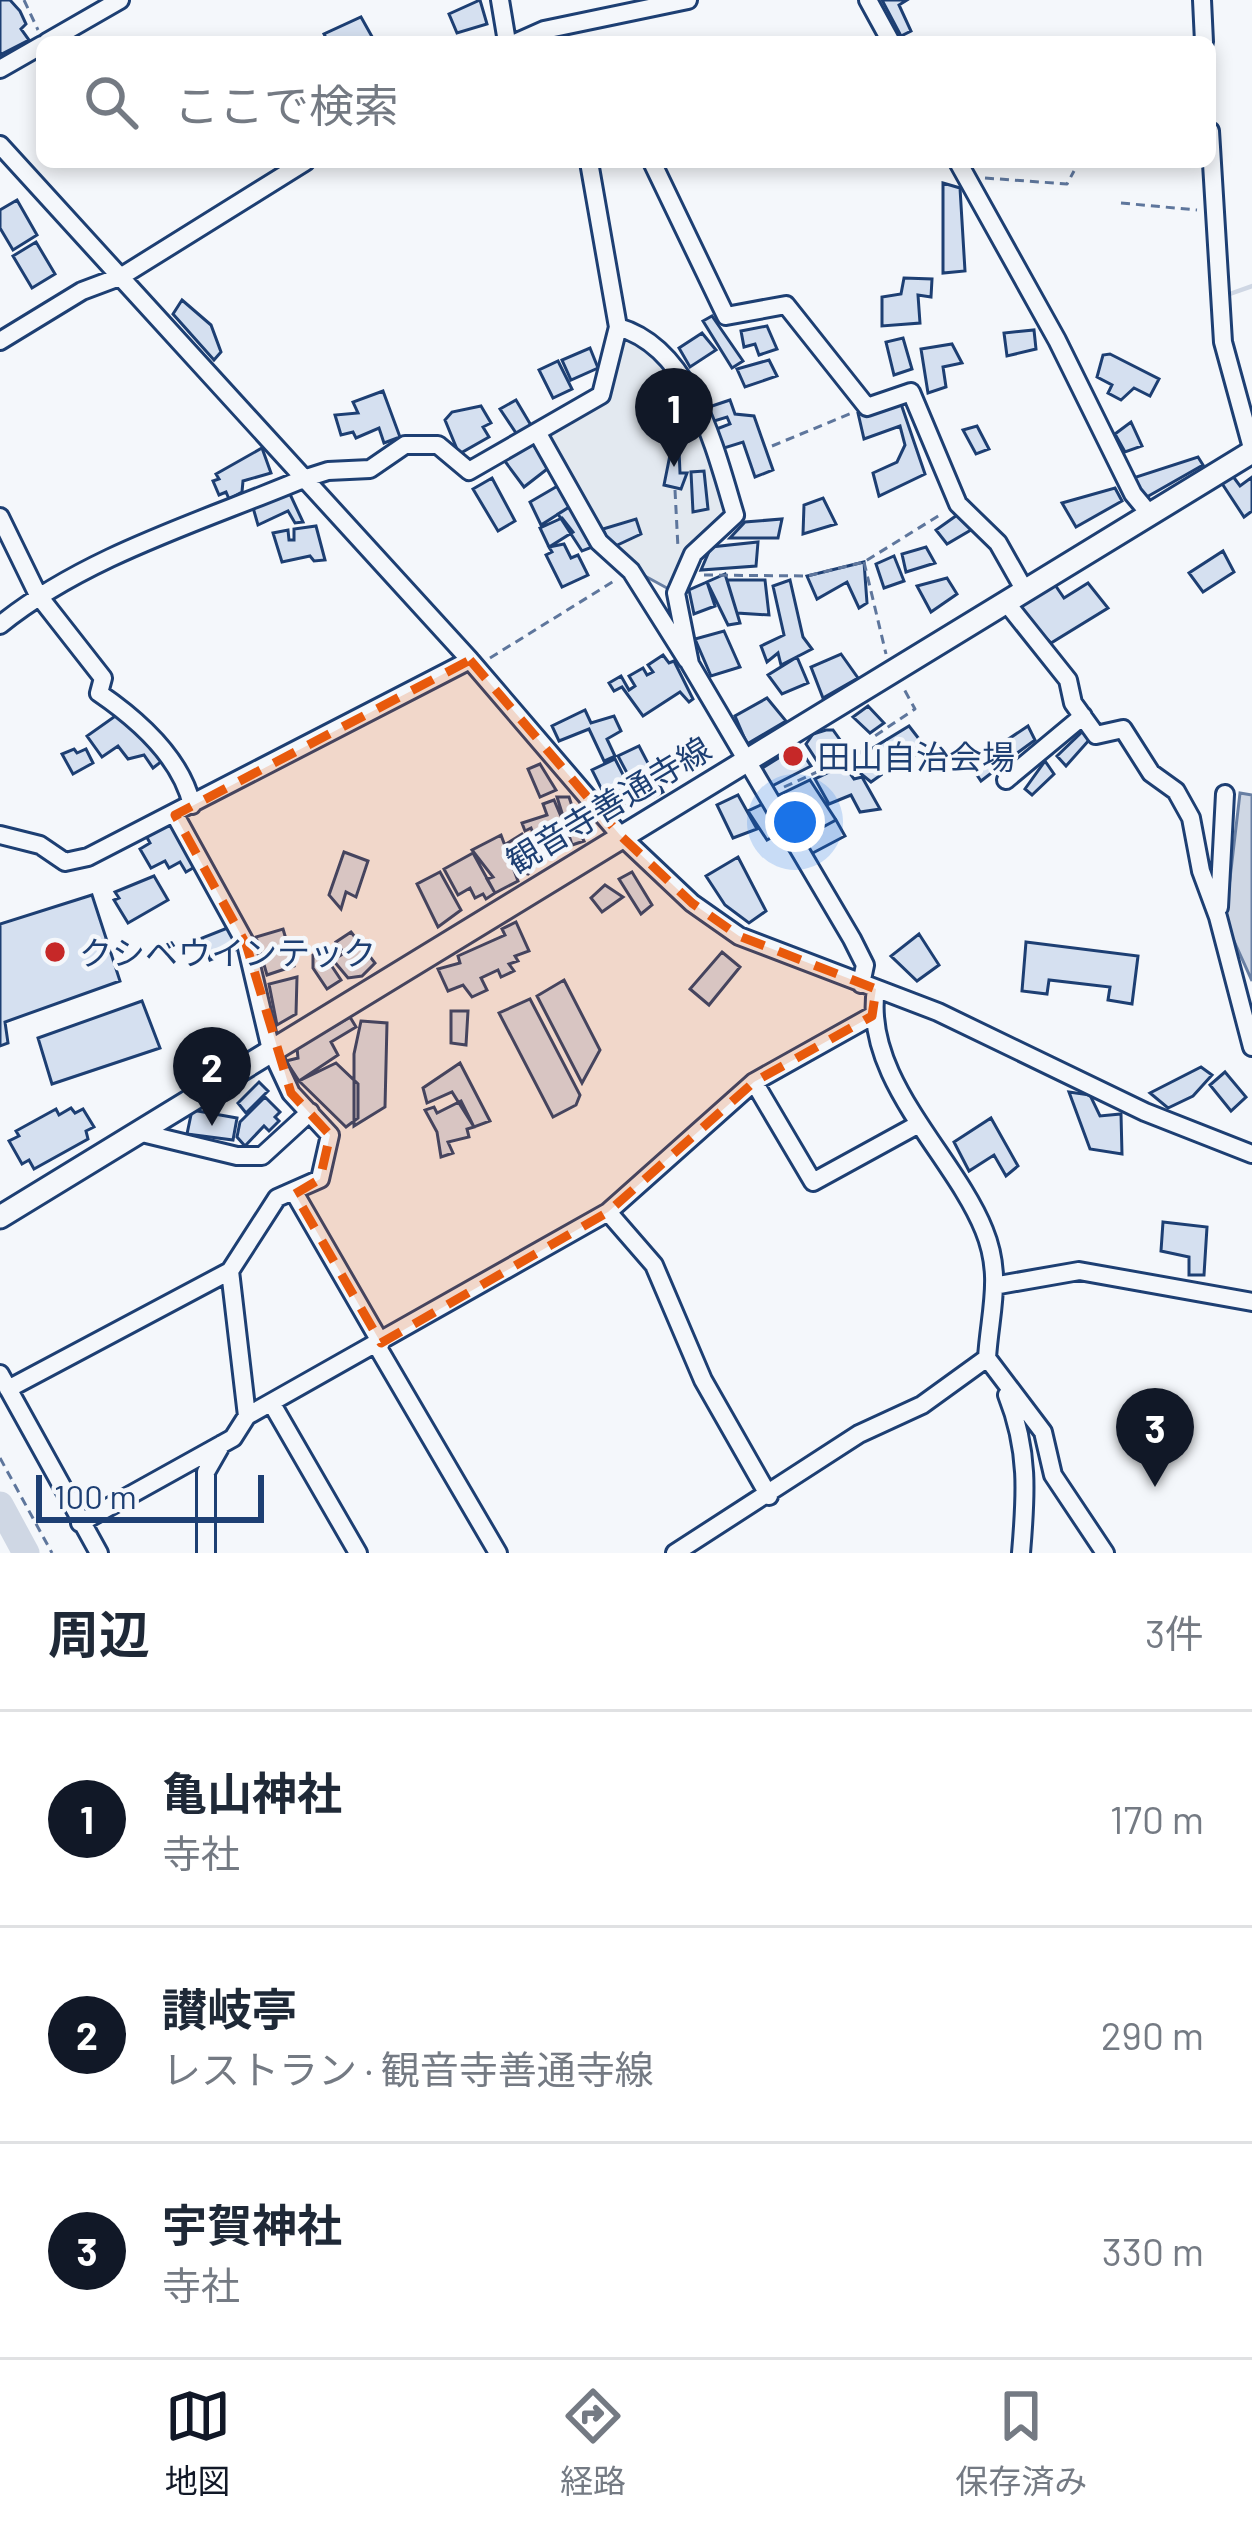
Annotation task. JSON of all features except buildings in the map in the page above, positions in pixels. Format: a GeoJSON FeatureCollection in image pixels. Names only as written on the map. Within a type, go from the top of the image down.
{"type":"FeatureCollection","features":[{"type":"Feature","properties":{"kind":"main road","name":"観音寺善通寺線"},"geometry":{"type":"LineString","coordinates":[[0,1216],[1252,450]]}},
{"type":"Feature","properties":{"kind":"street"},"geometry":{"type":"LineString","coordinates":[[56,36],[120,0]]}},
{"type":"Feature","properties":{"kind":"street"},"geometry":{"type":"LineString","coordinates":[[500,0],[506,36]]}},
{"type":"Feature","properties":{"kind":"street"},"geometry":{"type":"LineString","coordinates":[[547,36],[688,0]]}},
{"type":"Feature","properties":{"kind":"street"},"geometry":{"type":"LineString","coordinates":[[868,0],[888,36]]}},
{"type":"Feature","properties":{"kind":"street"},"geometry":{"type":"LineString","coordinates":[[1202,0],[1204,36]]}},
{"type":"Feature","properties":{"kind":"street"},"geometry":{"type":"LineString","coordinates":[[0,69],[36,48]]}},
{"type":"Feature","properties":{"kind":"street"},"geometry":{"type":"LineString","coordinates":[[0,145],[473,664],[620,835],[692,903],[739,936],[1024,1050],[1162,1119],[1252,1154]]}},
{"type":"Feature","properties":{"kind":"street"},"geometry":{"type":"LineString","coordinates":[[0,341],[82,291],[122,276],[295,168]]}},
{"type":"Feature","properties":{"kind":"street"},"geometry":{"type":"LineString","coordinates":[[0,626],[38,595],[304,479],[328,471],[370,469],[405,445],[438,445],[469,471],[601,395],[618,327],[590,168]]}},
{"type":"Feature","properties":{"kind":"street"},"geometry":{"type":"LineString","coordinates":[[655,168],[726,316],[786,305],[866,407],[911,392],[958,504],[998,543],[1014,595],[1068,680],[1073,703],[1096,735],[1124,729],[1151,773],[1176,791],[1191,818],[1201,871],[1219,916],[1252,1047]]}},
{"type":"Feature","properties":{"kind":"street"},"geometry":{"type":"LineString","coordinates":[[1213,168],[1223,342],[1252,450]]}},
{"type":"Feature","properties":{"kind":"street"},"geometry":{"type":"LineString","coordinates":[[962,169],[1057,340],[1133,494],[1148,512]]}},
{"type":"Feature","properties":{"kind":"street"},"geometry":{"type":"LineString","coordinates":[[618,327],[649,336],[697,400],[735,515],[693,554],[676,593],[690,664]]}},
{"type":"Feature","properties":{"kind":"street"},"geometry":{"type":"LineString","coordinates":[[537,432],[599,542],[631,571],[690,664],[865,964],[872,1016],[916,1125],[984,1230],[999,1285],[987,1358],[1043,1432],[1053,1475],[1105,1553]]}},
{"type":"Feature","properties":{"kind":"street"},"geometry":{"type":"LineString","coordinates":[[0,517],[38,595],[103,678],[99,693],[135,717],[187,784],[192,805]]}},
{"type":"Feature","properties":{"kind":"street"},"geometry":{"type":"LineString","coordinates":[[0,835],[40,845],[64,862],[75,860],[175,815],[473,664]]}},
{"type":"Feature","properties":{"kind":"street"},"geometry":{"type":"LineString","coordinates":[[1006,780],[1083,716]]}},
{"type":"Feature","properties":{"kind":"street"},"geometry":{"type":"LineString","coordinates":[[1219,916],[1225,794]]}},
{"type":"Feature","properties":{"kind":"street"},"geometry":{"type":"LineString","coordinates":[[99,1553],[4,1382],[230,1270],[277,1198],[295,1194],[320,1179],[330,1135],[291,1093],[271,1050],[246,944],[175,815]]}},
{"type":"Feature","properties":{"kind":"street"},"geometry":{"type":"LineString","coordinates":[[206,1553],[206,1472],[247,1416],[608,1212],[754,1082],[872,1016]]}},
{"type":"Feature","properties":{"kind":"street"},"geometry":{"type":"LineString","coordinates":[[754,1082],[813,1182],[916,1125]]}},
{"type":"Feature","properties":{"kind":"street"},"geometry":{"type":"LineString","coordinates":[[138,1132],[237,1156],[262,1156],[310,1112]]}},
{"type":"Feature","properties":{"kind":"street"},"geometry":{"type":"LineString","coordinates":[[295,1194],[498,1553]]}},
{"type":"Feature","properties":{"kind":"street"},"geometry":{"type":"LineString","coordinates":[[608,1212],[630,1231],[654,1264],[703,1380],[769,1496]]}},
{"type":"Feature","properties":{"kind":"street"},"geometry":{"type":"LineString","coordinates":[[230,1270],[247,1416]]}},
{"type":"Feature","properties":{"kind":"street"},"geometry":{"type":"LineString","coordinates":[[999,1285],[1079,1271],[1252,1301]]}},
{"type":"Feature","properties":{"kind":"street"},"geometry":{"type":"LineString","coordinates":[[675,1553],[859,1434],[922,1405],[987,1358]]}},
{"type":"Feature","properties":{"kind":"street"},"geometry":{"type":"LineString","coordinates":[[1000,1378],[1023,1436],[1028,1484],[1021,1553]]}},
{"type":"Feature","properties":{"kind":"street"},"geometry":{"type":"LineString","coordinates":[[272,1404],[358,1553]]}},
{"type":"Feature","properties":{"kind":"street"},"geometry":{"type":"LineString","coordinates":[[80,1523],[223,1444]]}},
{"type":"Feature","properties":{"kind":"path"},"geometry":{"type":"LineString","coordinates":[[24,0],[41,36]]}},
{"type":"Feature","properties":{"kind":"path"},"geometry":{"type":"LineString","coordinates":[[962,169],[1067,184],[1073,171]]}},
{"type":"Feature","properties":{"kind":"path"},"geometry":{"type":"LineString","coordinates":[[1121,202],[1217,212]]}},
{"type":"Feature","properties":{"kind":"path"},"geometry":{"type":"LineString","coordinates":[[772,446],[866,407]]}},
{"type":"Feature","properties":{"kind":"path"},"geometry":{"type":"LineString","coordinates":[[675,490],[681,580],[807,576],[864,562],[958,504]]}},
{"type":"Feature","properties":{"kind":"path"},"geometry":{"type":"LineString","coordinates":[[769,795],[830,766],[916,710],[892,669],[864,562]]}},
{"type":"Feature","properties":{"kind":"path"},"geometry":{"type":"LineString","coordinates":[[473,664],[631,571]]}},
{"type":"Feature","properties":{"kind":"path"},"geometry":{"type":"LineString","coordinates":[[0,1458],[52,1553]]}},
{"type":"Feature","properties":{"kind":"highlighted area"},"geometry":{"type":"Polygon","coordinates":[[[470,660],[620,835],[692,903],[739,936],[876,989],[872,1016],[754,1082],[608,1212],[381,1343],[295,1194],[320,1179],[330,1135],[291,1093],[246,944],[175,815],[470,660]]]}},
{"type":"Feature","properties":{"kind":"shaded area"},"geometry":{"type":"Polygon","coordinates":[[[618,327],[644,338],[683,378],[708,432],[735,515],[693,554],[676,593],[612,558],[537,432],[601,395],[618,327]]]}},
{"type":"Feature","properties":{"kind":"shaded area"},"geometry":{"type":"Polygon","coordinates":[[[1240,793],[1252,795],[1252,981],[1225,921],[1240,793]]]}},
{"type":"Feature","properties":{"kind":"waterway"},"geometry":{"type":"LineString","coordinates":[[1224,296],[1252,286]]}},
{"type":"Feature","properties":{"kind":"waterway"},"geometry":{"type":"LineString","coordinates":[[0,1505],[26,1553]]}},
{"type":"Feature","properties":{"kind":"place","name":"亀山神社"},"geometry":{"type":"Point","coordinates":[674,467]}},
{"type":"Feature","properties":{"kind":"place","name":"田山自治会場"},"geometry":{"type":"Point","coordinates":[793,756]}},
{"type":"Feature","properties":{"kind":"place","name":"クシベウインテック"},"geometry":{"type":"Point","coordinates":[55,952]}},
{"type":"Feature","properties":{"kind":"place","name":"讃岐亭"},"geometry":{"type":"Point","coordinates":[212,1126]}},
{"type":"Feature","properties":{"kind":"place","name":"宇賀神社"},"geometry":{"type":"Point","coordinates":[1155,1487]}}]}
